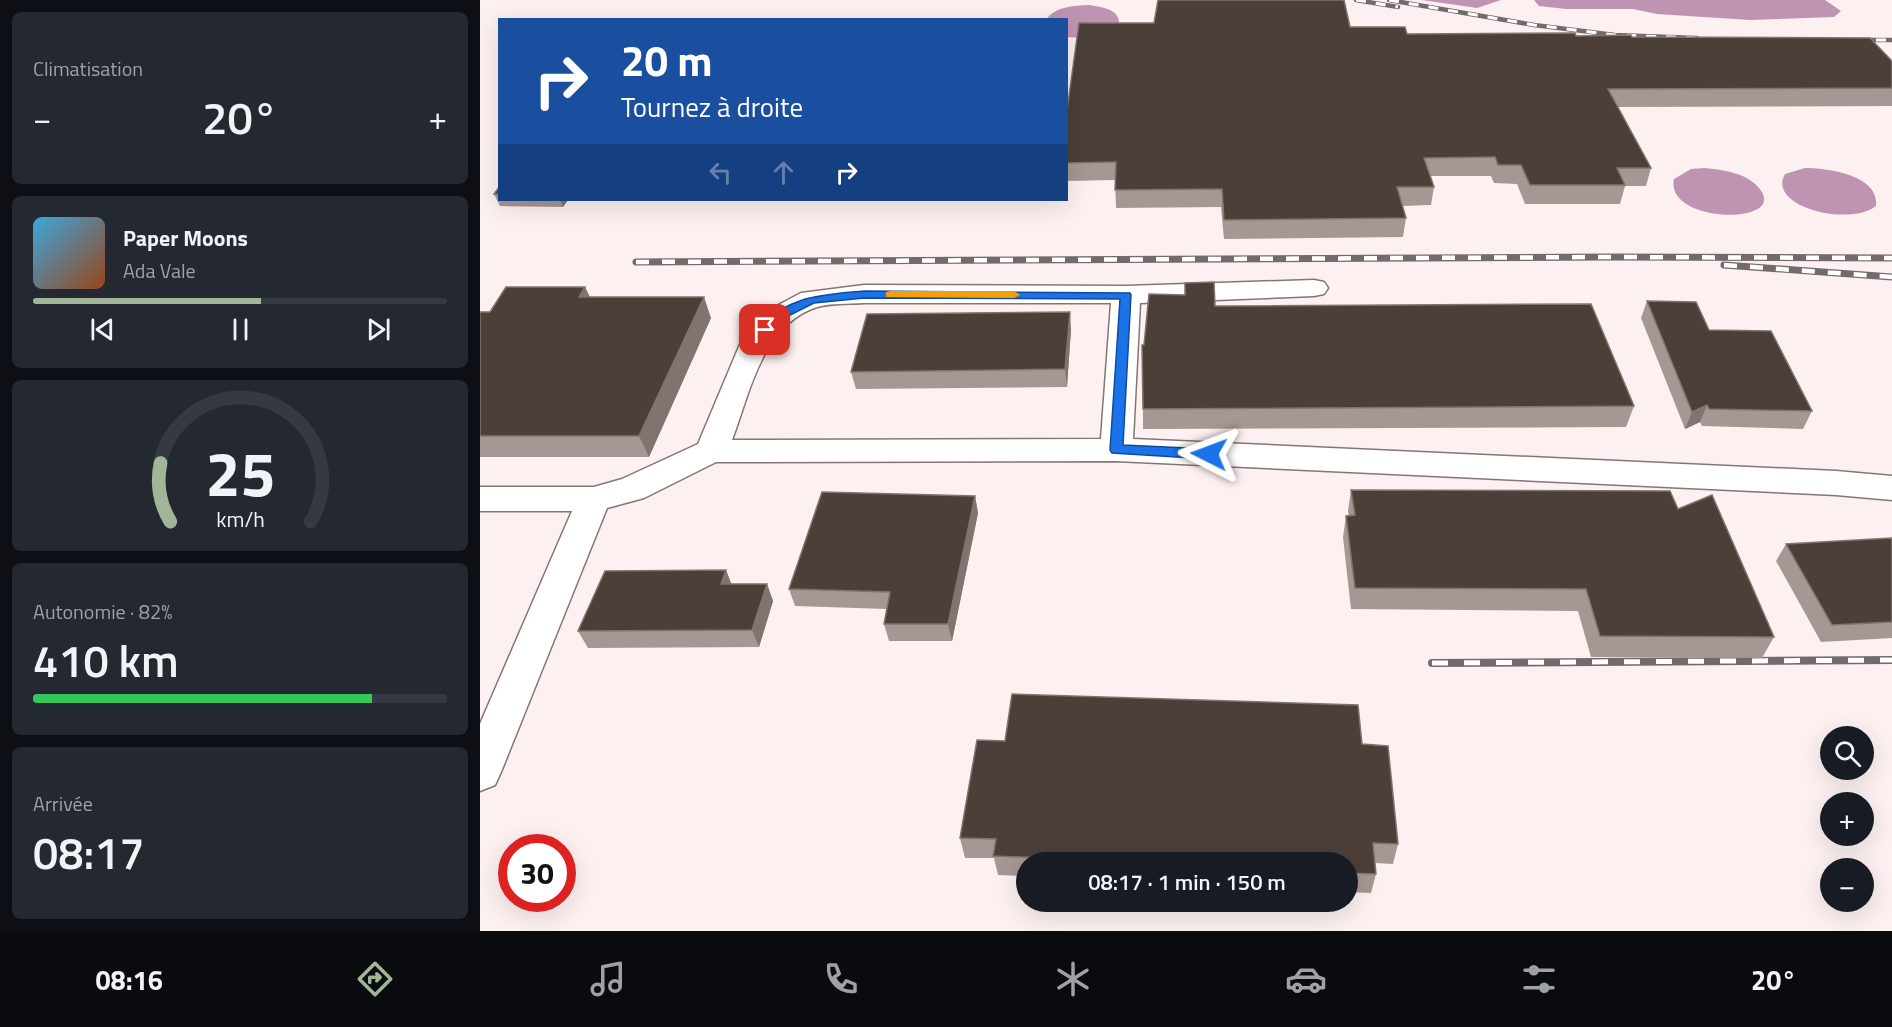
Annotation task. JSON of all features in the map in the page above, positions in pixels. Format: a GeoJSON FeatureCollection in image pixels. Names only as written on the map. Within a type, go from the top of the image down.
{"type":"FeatureCollection","features":[{"type":"Feature","properties":{"kind":"street"},"geometry":{"type":"LineString","coordinates":[[711,451],[753,344],[777,317],[811,299],[864,294],[1126,295],[1314,288]]}},
{"type":"Feature","properties":{"kind":"street"},"geometry":{"type":"LineString","coordinates":[[1116,450],[1126,295]]}},
{"type":"Feature","properties":{"kind":"street"},"geometry":{"type":"LineString","coordinates":[[480,499],[594,499],[632,489],[711,451],[1116,450],[1812,482],[1892,488]]}},
{"type":"Feature","properties":{"kind":"street"},"geometry":{"type":"LineString","coordinates":[[480,772],[594,499]]}},
{"type":"Feature","properties":{"kind":"shaded area"},"geometry":{"type":"Polygon","coordinates":[[[1422,0],[1501,0],[1477,8],[1422,0]]]}},
{"type":"Feature","properties":{"kind":"shaded area"},"geometry":{"type":"Polygon","coordinates":[[[1534,0],[1825,0],[1841,11],[1834,17],[1750,20],[1657,14],[1633,9],[1566,9],[1539,6],[1534,0]]]}},
{"type":"Feature","properties":{"kind":"shaded area"},"geometry":{"type":"Polygon","coordinates":[[[1089,5],[1104,8],[1117,15],[1119,25],[1081,38],[1068,37],[1068,18],[1048,18],[1054,12],[1071,6],[1089,5]]]}},
{"type":"Feature","properties":{"kind":"shaded area"},"geometry":{"type":"Polygon","coordinates":[[[1805,168],[1838,172],[1861,180],[1870,187],[1875,195],[1876,206],[1864,212],[1831,214],[1799,204],[1788,196],[1782,186],[1785,174],[1805,168]]]}},
{"type":"Feature","properties":{"kind":"shaded area"},"geometry":{"type":"Polygon","coordinates":[[[1691,169],[1727,171],[1748,179],[1759,188],[1764,200],[1758,209],[1744,214],[1725,215],[1705,212],[1688,205],[1676,194],[1674,179],[1691,169]]]}},
{"type":"Feature","properties":{"kind":"building"},"geometry":{"type":"Polygon","coordinates":[[[1158,0],[1344,0],[1350,27],[1405,27],[1407,34],[1575,33],[1576,36],[1631,35],[1632,37],[1870,38],[1892,61],[1892,88],[1608,89],[1651,168],[1617,168],[1625,185],[1530,185],[1521,165],[1498,165],[1495,157],[1424,158],[1434,187],[1397,187],[1406,218],[1224,220],[1222,189],[1115,190],[1116,162],[1068,163],[1068,103],[1079,23],[1154,23],[1158,0]]]}},
{"type":"Feature","properties":{"kind":"building"},"geometry":{"type":"Polygon","coordinates":[[[1214,282],[1215,306],[1591,304],[1634,406],[1143,409],[1142,345],[1144,345],[1149,294],[1185,295],[1185,283],[1214,282]]]}},
{"type":"Feature","properties":{"kind":"building"},"geometry":{"type":"Polygon","coordinates":[[[506,287],[585,287],[579,297],[704,297],[639,436],[480,436],[480,312],[490,312],[506,287]]]}},
{"type":"Feature","properties":{"kind":"building"},"geometry":{"type":"Polygon","coordinates":[[[1647,301],[1696,302],[1709,330],[1771,331],[1812,411],[1709,409],[1707,405],[1692,412],[1647,301]]]}},
{"type":"Feature","properties":{"kind":"building"},"geometry":{"type":"Polygon","coordinates":[[[1070,312],[1065,369],[851,372],[867,314],[1070,312]]]}},
{"type":"Feature","properties":{"kind":"building"},"geometry":{"type":"Polygon","coordinates":[[[1351,490],[1670,491],[1678,509],[1712,495],[1774,637],[1600,636],[1586,589],[1355,588],[1346,516],[1355,515],[1351,490]]]}},
{"type":"Feature","properties":{"kind":"building"},"geometry":{"type":"Polygon","coordinates":[[[822,492],[975,496],[948,624],[884,624],[890,592],[789,589],[822,492]]]}},
{"type":"Feature","properties":{"kind":"building"},"geometry":{"type":"Polygon","coordinates":[[[1892,538],[1892,622],[1832,625],[1786,544],[1892,538]]]}},
{"type":"Feature","properties":{"kind":"building"},"geometry":{"type":"Polygon","coordinates":[[[726,570],[721,584],[767,584],[752,630],[578,631],[605,571],[726,570]]]}},
{"type":"Feature","properties":{"kind":"building"},"geometry":{"type":"Polygon","coordinates":[[[1012,694],[1358,705],[1362,744],[1388,746],[1398,844],[1373,843],[1376,874],[1358,873],[1358,852],[1016,852],[1016,857],[993,856],[996,839],[960,838],[977,740],[1005,741],[1012,694]]]}},
{"type":"Feature","properties":{"kind":"railway"},"geometry":{"type":"LineString","coordinates":[[1356,0],[1398,7]]}},
{"type":"Feature","properties":{"kind":"railway"},"geometry":{"type":"LineString","coordinates":[[1389,0],[1534,25],[1615,35],[1697,38]]}},
{"type":"Feature","properties":{"kind":"railway"},"geometry":{"type":"LineString","coordinates":[[1856,40],[1892,40]]}},
{"type":"Feature","properties":{"kind":"railway"},"geometry":{"type":"LineString","coordinates":[[636,262],[1606,257],[1892,258]]}},
{"type":"Feature","properties":{"kind":"railway"},"geometry":{"type":"LineString","coordinates":[[1724,265],[1892,277]]}},
{"type":"Feature","properties":{"kind":"railway"},"geometry":{"type":"LineString","coordinates":[[1432,663],[1892,660]]}},
{"type":"Feature","properties":{"kind":"slow traffic"},"geometry":{"type":"LineString","coordinates":[[890,294],[1014,295]]}},
{"type":"Feature","properties":{"kind":"route"},"geometry":{"type":"LineString","coordinates":[[765,330],[777,317],[811,299],[864,294],[1126,295],[1116,450],[1209,454]]}}]}
